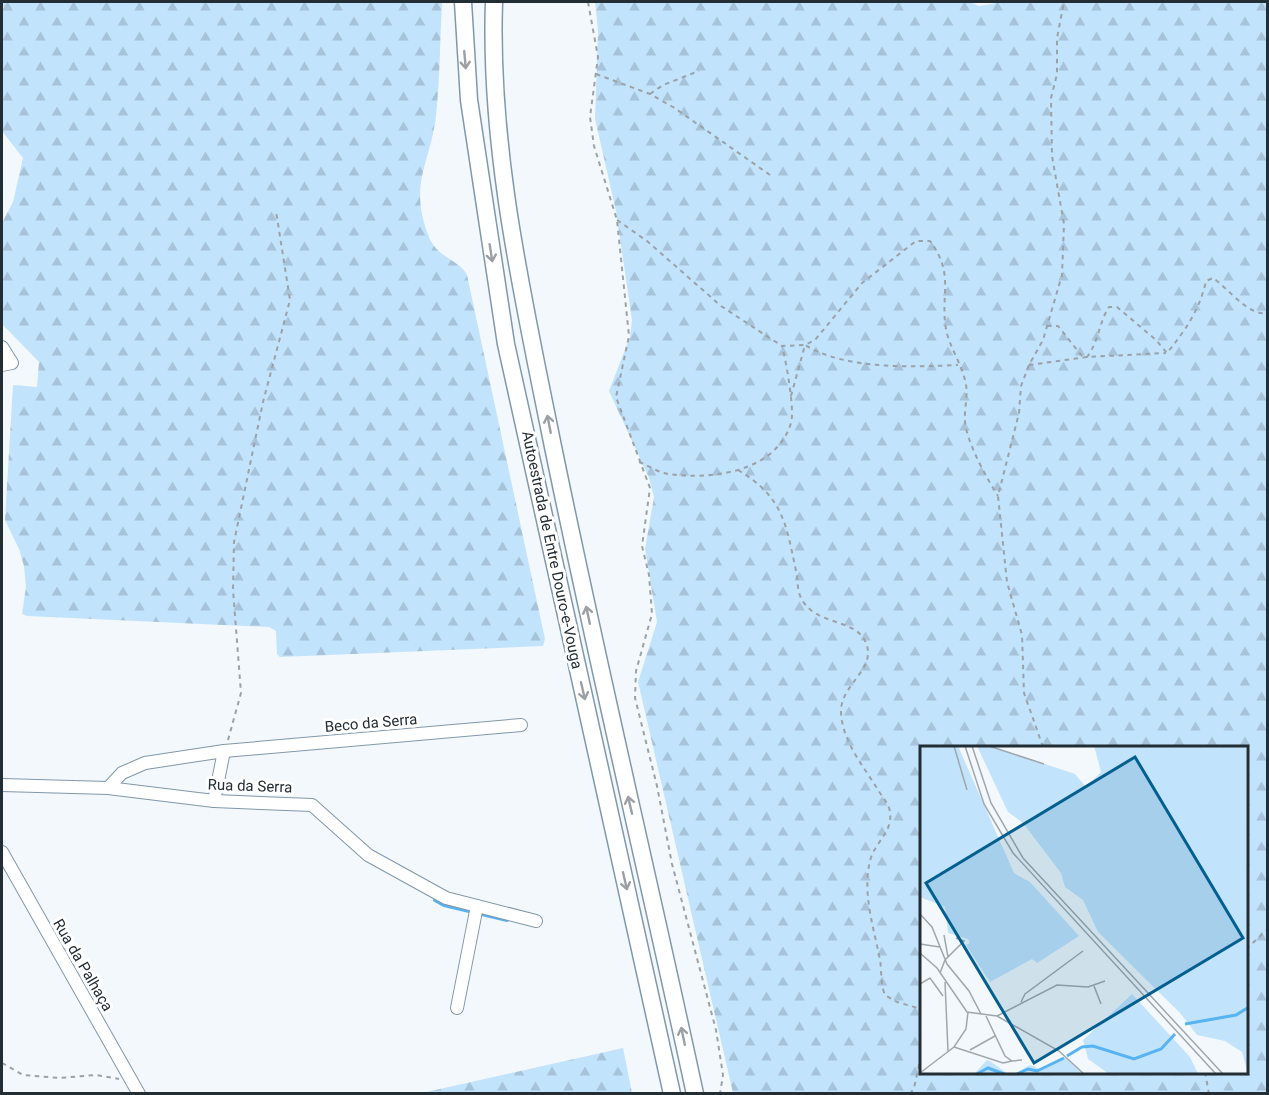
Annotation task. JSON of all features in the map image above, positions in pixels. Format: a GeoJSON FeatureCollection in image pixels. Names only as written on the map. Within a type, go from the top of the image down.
{"type":"FeatureCollection","features":[{"type":"Feature","properties":{"kind":"highway","name":"Autoestrada de Entre Douro-e-Vouga"},"geometry":{"type":"LineString","coordinates":[[463,2],[468,100],[506,344],[672,1094]]}},
{"type":"Feature","properties":{"kind":"highway","name":"Autoestrada de Entre Douro-e-Vouga"},"geometry":{"type":"LineString","coordinates":[[494,2],[495,78],[500,151],[523,296],[591,630],[695,1094]]}},
{"type":"Feature","properties":{"kind":"street"},"geometry":{"type":"LineString","coordinates":[[2,347],[12,363],[2,365]]}},
{"type":"Feature","properties":{"kind":"street","name":"Beco da Serra"},"geometry":{"type":"LineString","coordinates":[[108,788],[122,773],[145,763],[224,751],[521,725]]}},
{"type":"Feature","properties":{"kind":"street"},"geometry":{"type":"LineString","coordinates":[[214,801],[224,751]]}},
{"type":"Feature","properties":{"kind":"street","name":"Rua da Serra"},"geometry":{"type":"LineString","coordinates":[[2,785],[108,788],[214,801],[312,805],[369,855],[446,898],[536,921]]}},
{"type":"Feature","properties":{"kind":"street","name":"Rua da Palhaça"},"geometry":{"type":"LineString","coordinates":[[2,852],[136,1088]]}},
{"type":"Feature","properties":{"kind":"street"},"geometry":{"type":"LineString","coordinates":[[457,1008],[477,906]]}},
{"type":"Feature","properties":{"kind":"path"},"geometry":{"type":"LineString","coordinates":[[588,2],[598,57],[590,117],[594,146],[617,220],[628,336],[616,397],[650,488],[642,546],[649,575],[652,615],[636,671],[635,698],[657,786],[672,864],[716,1030],[723,1075],[720,1094]]}},
{"type":"Feature","properties":{"kind":"path"},"geometry":{"type":"LineString","coordinates":[[1043,746],[1024,693],[1022,635],[1007,582],[998,496],[1019,413],[1021,386],[1029,365],[1043,340],[1062,275],[1064,224],[1052,156],[1051,98],[1064,2]]}},
{"type":"Feature","properties":{"kind":"path"},"geometry":{"type":"LineString","coordinates":[[650,94],[663,85],[699,71]]}},
{"type":"Feature","properties":{"kind":"path"},"geometry":{"type":"LineString","coordinates":[[596,74],[650,94],[699,124],[770,175]]}},
{"type":"Feature","properties":{"kind":"path"},"geometry":{"type":"LineString","coordinates":[[224,751],[241,693],[233,590],[234,542],[263,402],[290,300],[276,211]]}},
{"type":"Feature","properties":{"kind":"path"},"geometry":{"type":"LineString","coordinates":[[617,220],[647,241],[721,306],[782,346],[805,345],[815,340],[862,283],[916,241],[930,241],[938,252],[947,288],[946,329],[965,379],[968,400],[964,422],[983,472],[998,496]]}},
{"type":"Feature","properties":{"kind":"path"},"geometry":{"type":"LineString","coordinates":[[1029,365],[1087,357],[1167,352],[1189,324],[1202,300],[1206,281],[1213,278],[1230,290],[1251,312],[1260,315],[1268,314]]}},
{"type":"Feature","properties":{"kind":"path"},"geometry":{"type":"LineString","coordinates":[[1087,357],[1095,347],[1109,307],[1124,311],[1167,352]]}},
{"type":"Feature","properties":{"kind":"path"},"geometry":{"type":"LineString","coordinates":[[1047,326],[1058,326],[1082,356],[1087,357]]}},
{"type":"Feature","properties":{"kind":"path"},"geometry":{"type":"LineString","coordinates":[[805,345],[827,356],[878,364],[958,365]]}},
{"type":"Feature","properties":{"kind":"path"},"geometry":{"type":"LineString","coordinates":[[790,398],[805,345]]}},
{"type":"Feature","properties":{"kind":"path"},"geometry":{"type":"LineString","coordinates":[[639,462],[667,474],[705,476],[738,470],[763,460],[780,444],[791,423],[790,398],[782,346]]}},
{"type":"Feature","properties":{"kind":"path"},"geometry":{"type":"LineString","coordinates":[[738,470],[761,484],[777,503],[789,535],[801,597],[806,606],[818,616],[859,633],[866,642],[869,655],[865,666],[845,694],[841,710],[850,744],[891,810],[891,824],[870,860],[867,879],[871,928],[877,946],[880,978],[885,995],[897,1002],[920,1009]]}},
{"type":"Feature","properties":{"kind":"path"},"geometry":{"type":"LineString","coordinates":[[1248,947],[1268,929]]}},
{"type":"Feature","properties":{"kind":"path"},"geometry":{"type":"LineString","coordinates":[[910,1094],[914,1088],[920,1061]]}},
{"type":"Feature","properties":{"kind":"path"},"geometry":{"type":"LineString","coordinates":[[2,1063],[23,1075],[59,1078],[96,1075],[136,1088]]}},
{"type":"Feature","properties":{"kind":"path"},"geometry":{"type":"LineString","coordinates":[[1205,1074],[1209,1094]]}},
{"type":"Feature","properties":{"kind":"green space"},"geometry":{"type":"Polygon","coordinates":[[[2,2],[442,2],[436,116],[422,175],[420,203],[423,219],[433,244],[467,275],[545,639],[543,646],[280,657],[277,654],[276,631],[269,627],[22,614],[26,587],[24,566],[19,549],[5,520],[13,385],[37,387],[39,362],[2,324],[2,223],[13,202],[23,158],[2,131],[2,2]]]}},
{"type":"Feature","properties":{"kind":"green space"},"geometry":{"type":"Polygon","coordinates":[[[595,2],[970,2],[979,6],[1003,2],[1267,2],[1267,1093],[733,1093],[638,682],[657,622],[645,549],[654,497],[649,478],[609,391],[630,337],[632,320],[616,211],[595,119],[598,31],[595,2]]]}},
{"type":"Feature","properties":{"kind":"green space"},"geometry":{"type":"Polygon","coordinates":[[[623,1048],[632,1093],[422,1093],[623,1048]]]}},
{"type":"Feature","properties":{"kind":"waterway"},"geometry":{"type":"LineString","coordinates":[[435,900],[444,905],[507,920]]}}]}
